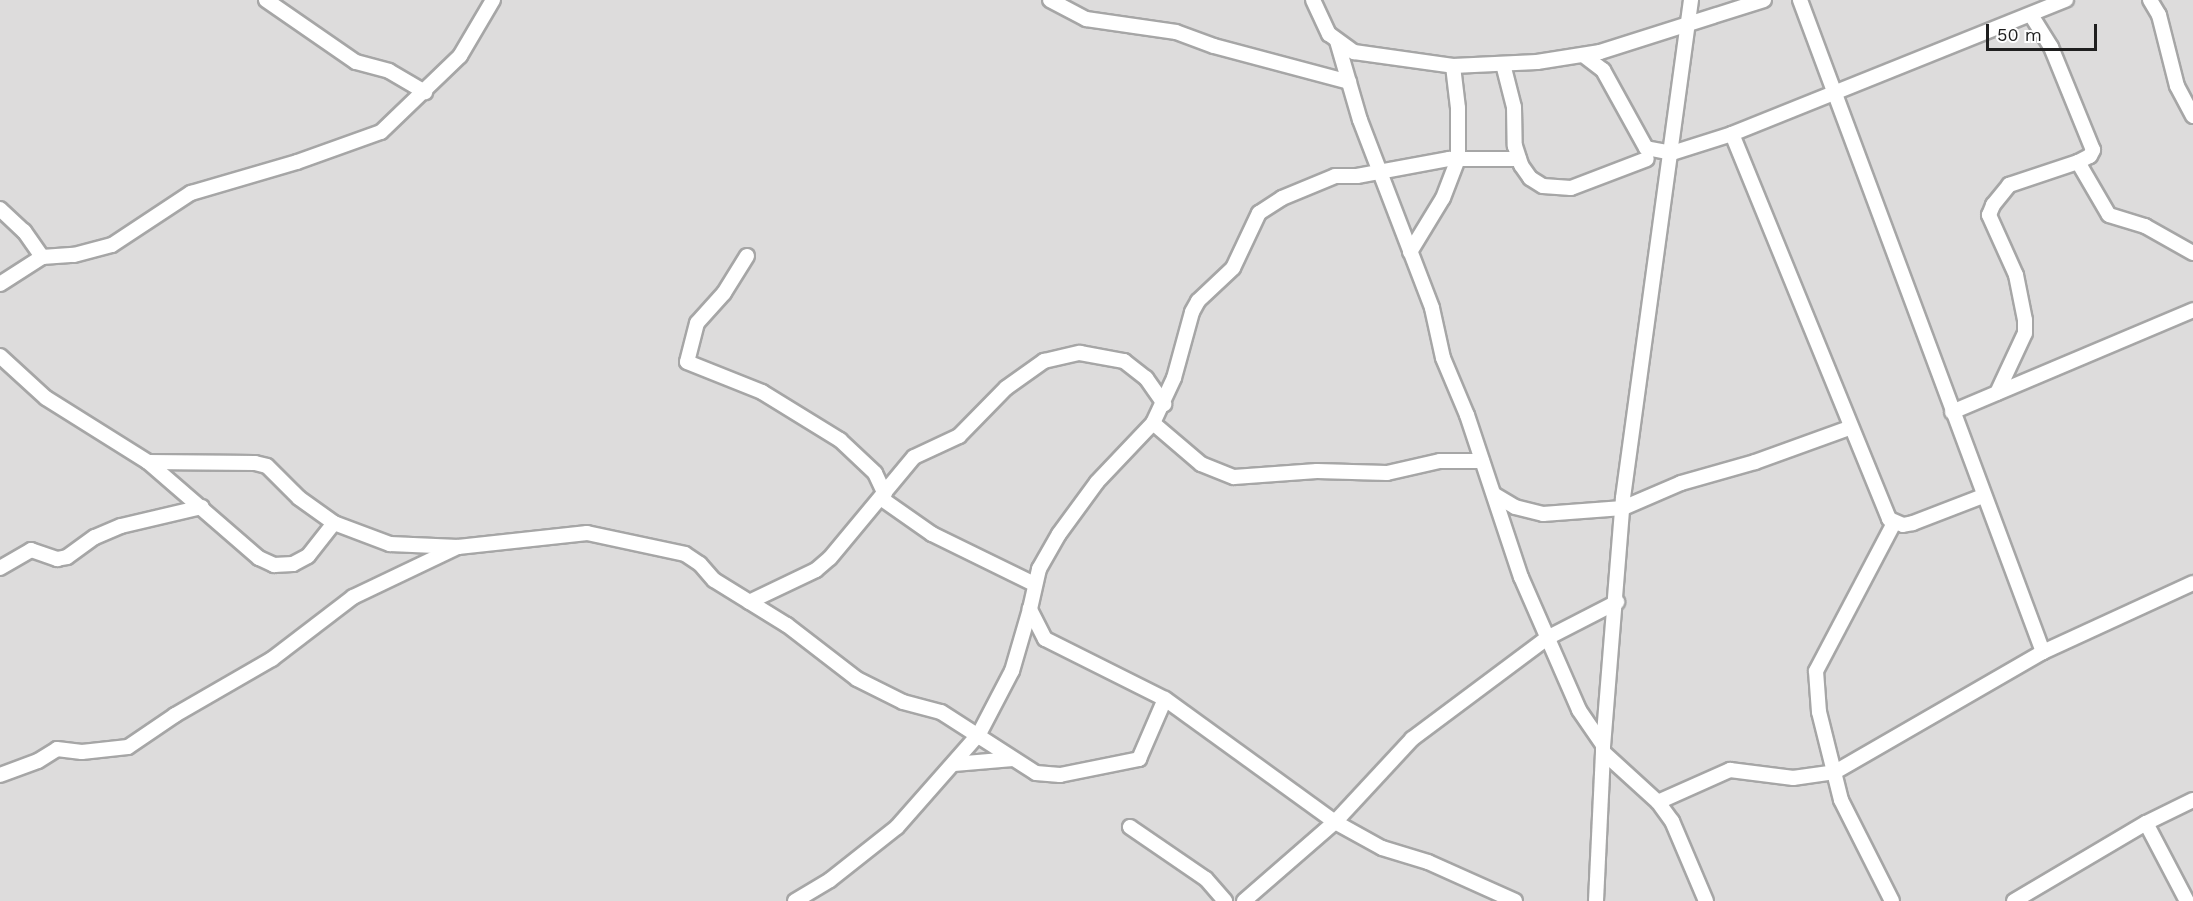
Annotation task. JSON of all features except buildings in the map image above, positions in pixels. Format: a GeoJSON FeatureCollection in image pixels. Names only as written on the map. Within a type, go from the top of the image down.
{"type":"FeatureCollection","features":[{"type":"Feature","properties":{"kind":"street"},"geometry":{"type":"LineString","coordinates":[[266,0],[356,62],[389,71],[426,92]]}},
{"type":"Feature","properties":{"kind":"street"},"geometry":{"type":"LineString","coordinates":[[0,284],[42,257],[74,255],[112,244],[191,193],[366,139],[390,126],[426,92],[470,43],[493,0]]}},
{"type":"Feature","properties":{"kind":"street"},"geometry":{"type":"LineString","coordinates":[[1050,0],[1086,19],[1176,32],[1214,46],[1349,82]]}},
{"type":"Feature","properties":{"kind":"street"},"geometry":{"type":"LineString","coordinates":[[1313,0],[1337,41],[1379,172],[1432,308],[1443,358],[1495,495],[1521,576],[1547,638],[1579,710],[1603,749],[1658,802],[1672,821],[1706,901]]}},
{"type":"Feature","properties":{"kind":"street"},"geometry":{"type":"LineString","coordinates":[[1596,901],[1603,749],[1623,508],[1691,0]]}},
{"type":"Feature","properties":{"kind":"street"},"geometry":{"type":"LineString","coordinates":[[1337,41],[1354,52],[1453,66],[1503,64],[1583,55],[1687,27],[1764,0]]}},
{"type":"Feature","properties":{"kind":"street"},"geometry":{"type":"LineString","coordinates":[[1800,0],[2043,652]]}},
{"type":"Feature","properties":{"kind":"street"},"geometry":{"type":"LineString","coordinates":[[1583,55],[1603,70],[1646,148],[1672,153],[1732,134],[2066,0]]}},
{"type":"Feature","properties":{"kind":"street"},"geometry":{"type":"LineString","coordinates":[[2150,0],[2162,24],[2177,86],[2193,116]]}},
{"type":"Feature","properties":{"kind":"street"},"geometry":{"type":"LineString","coordinates":[[1997,393],[2025,333],[2025,320],[2016,274],[1989,215],[2009,185],[2078,162],[2090,156],[2093,150],[2051,47],[2031,15]]}},
{"type":"Feature","properties":{"kind":"street"},"geometry":{"type":"LineString","coordinates":[[1503,64],[1514,107],[1519,159],[1530,178],[1554,189],[1571,188],[1647,159]]}},
{"type":"Feature","properties":{"kind":"street"},"geometry":{"type":"LineString","coordinates":[[1410,252],[1443,198],[1458,159],[1458,108],[1453,66]]}},
{"type":"Feature","properties":{"kind":"street"},"geometry":{"type":"LineString","coordinates":[[1732,134],[1849,428],[1885,512],[1894,523]]}},
{"type":"Feature","properties":{"kind":"street"},"geometry":{"type":"LineString","coordinates":[[795,901],[830,880],[897,827],[980,734],[1012,671],[1030,609],[1034,584],[1046,555],[1097,482],[1153,423],[1164,404],[1192,312],[1233,268],[1259,213],[1282,198],[1335,176],[1379,172],[1458,159],[1519,159]]}},
{"type":"Feature","properties":{"kind":"street"},"geometry":{"type":"LineString","coordinates":[[2078,162],[2109,215],[2145,226],[2193,253]]}},
{"type":"Feature","properties":{"kind":"street"},"geometry":{"type":"LineString","coordinates":[[0,209],[24,231],[42,257]]}},
{"type":"Feature","properties":{"kind":"street"},"geometry":{"type":"LineString","coordinates":[[747,256],[724,293],[697,323],[687,362],[762,392],[840,440],[875,473],[884,496],[932,534],[1034,584]]}},
{"type":"Feature","properties":{"kind":"street"},"geometry":{"type":"LineString","coordinates":[[1952,412],[2193,310]]}},
{"type":"Feature","properties":{"kind":"street"},"geometry":{"type":"LineString","coordinates":[[749,602],[816,570],[884,496],[914,457],[959,436],[1006,388],[1033,367],[1054,358],[1080,353],[1124,361],[1146,378],[1164,404]]}},
{"type":"Feature","properties":{"kind":"street"},"geometry":{"type":"LineString","coordinates":[[0,356],[46,398],[148,462],[259,558],[274,565],[285,566],[308,556],[334,523]]}},
{"type":"Feature","properties":{"kind":"street"},"geometry":{"type":"LineString","coordinates":[[1153,423],[1201,464],[1234,477],[1317,471],[1387,473],[1440,461],[1482,461]]}},
{"type":"Feature","properties":{"kind":"street"},"geometry":{"type":"LineString","coordinates":[[1495,495],[1515,507],[1543,514],[1623,508],[1681,483],[1755,462],[1849,428]]}},
{"type":"Feature","properties":{"kind":"street"},"geometry":{"type":"LineString","coordinates":[[148,462],[255,463],[267,466],[299,498],[334,523],[390,544],[458,547],[587,533],[685,554],[700,564],[714,580],[787,625],[857,679],[903,702],[941,712],[980,734],[1036,773],[1060,775],[1139,759],[1165,699]]}},
{"type":"Feature","properties":{"kind":"street"},"geometry":{"type":"LineString","coordinates":[[1894,523],[1913,523],[1983,496]]}},
{"type":"Feature","properties":{"kind":"street"},"geometry":{"type":"LineString","coordinates":[[0,568],[31,550],[57,559],[67,557],[95,537],[121,526],[202,507]]}},
{"type":"Feature","properties":{"kind":"street"},"geometry":{"type":"LineString","coordinates":[[1892,901],[1840,800],[1819,712],[1816,671],[1894,523]]}},
{"type":"Feature","properties":{"kind":"street"},"geometry":{"type":"LineString","coordinates":[[0,775],[38,761],[57,749],[82,752],[128,747],[168,719],[272,659],[353,597],[458,547]]}},
{"type":"Feature","properties":{"kind":"street"},"geometry":{"type":"LineString","coordinates":[[1658,802],[1730,770],[1793,778],[1835,772],[2043,652],[2193,583]]}},
{"type":"Feature","properties":{"kind":"street"},"geometry":{"type":"LineString","coordinates":[[1244,901],[1335,822],[1412,739],[1547,638],[1617,602]]}},
{"type":"Feature","properties":{"kind":"street"},"geometry":{"type":"LineString","coordinates":[[1030,609],[1040,635],[1055,646],[1133,679],[1165,699],[1335,822],[1382,848],[1428,862],[1515,901]]}},
{"type":"Feature","properties":{"kind":"street"},"geometry":{"type":"LineString","coordinates":[[954,764],[1013,759]]}},
{"type":"Feature","properties":{"kind":"street"},"geometry":{"type":"LineString","coordinates":[[2014,901],[2145,823],[2193,800]]}},
{"type":"Feature","properties":{"kind":"street"},"geometry":{"type":"LineString","coordinates":[[2145,823],[2187,901]]}},
{"type":"Feature","properties":{"kind":"street"},"geometry":{"type":"LineString","coordinates":[[1130,827],[1206,879],[1225,901]]}},
{"type":"Feature","properties":{"kind":"shaded area"},"geometry":{"type":"Polygon","coordinates":[[[0,0],[2193,0],[2193,901],[0,901],[0,0]]]}}]}
